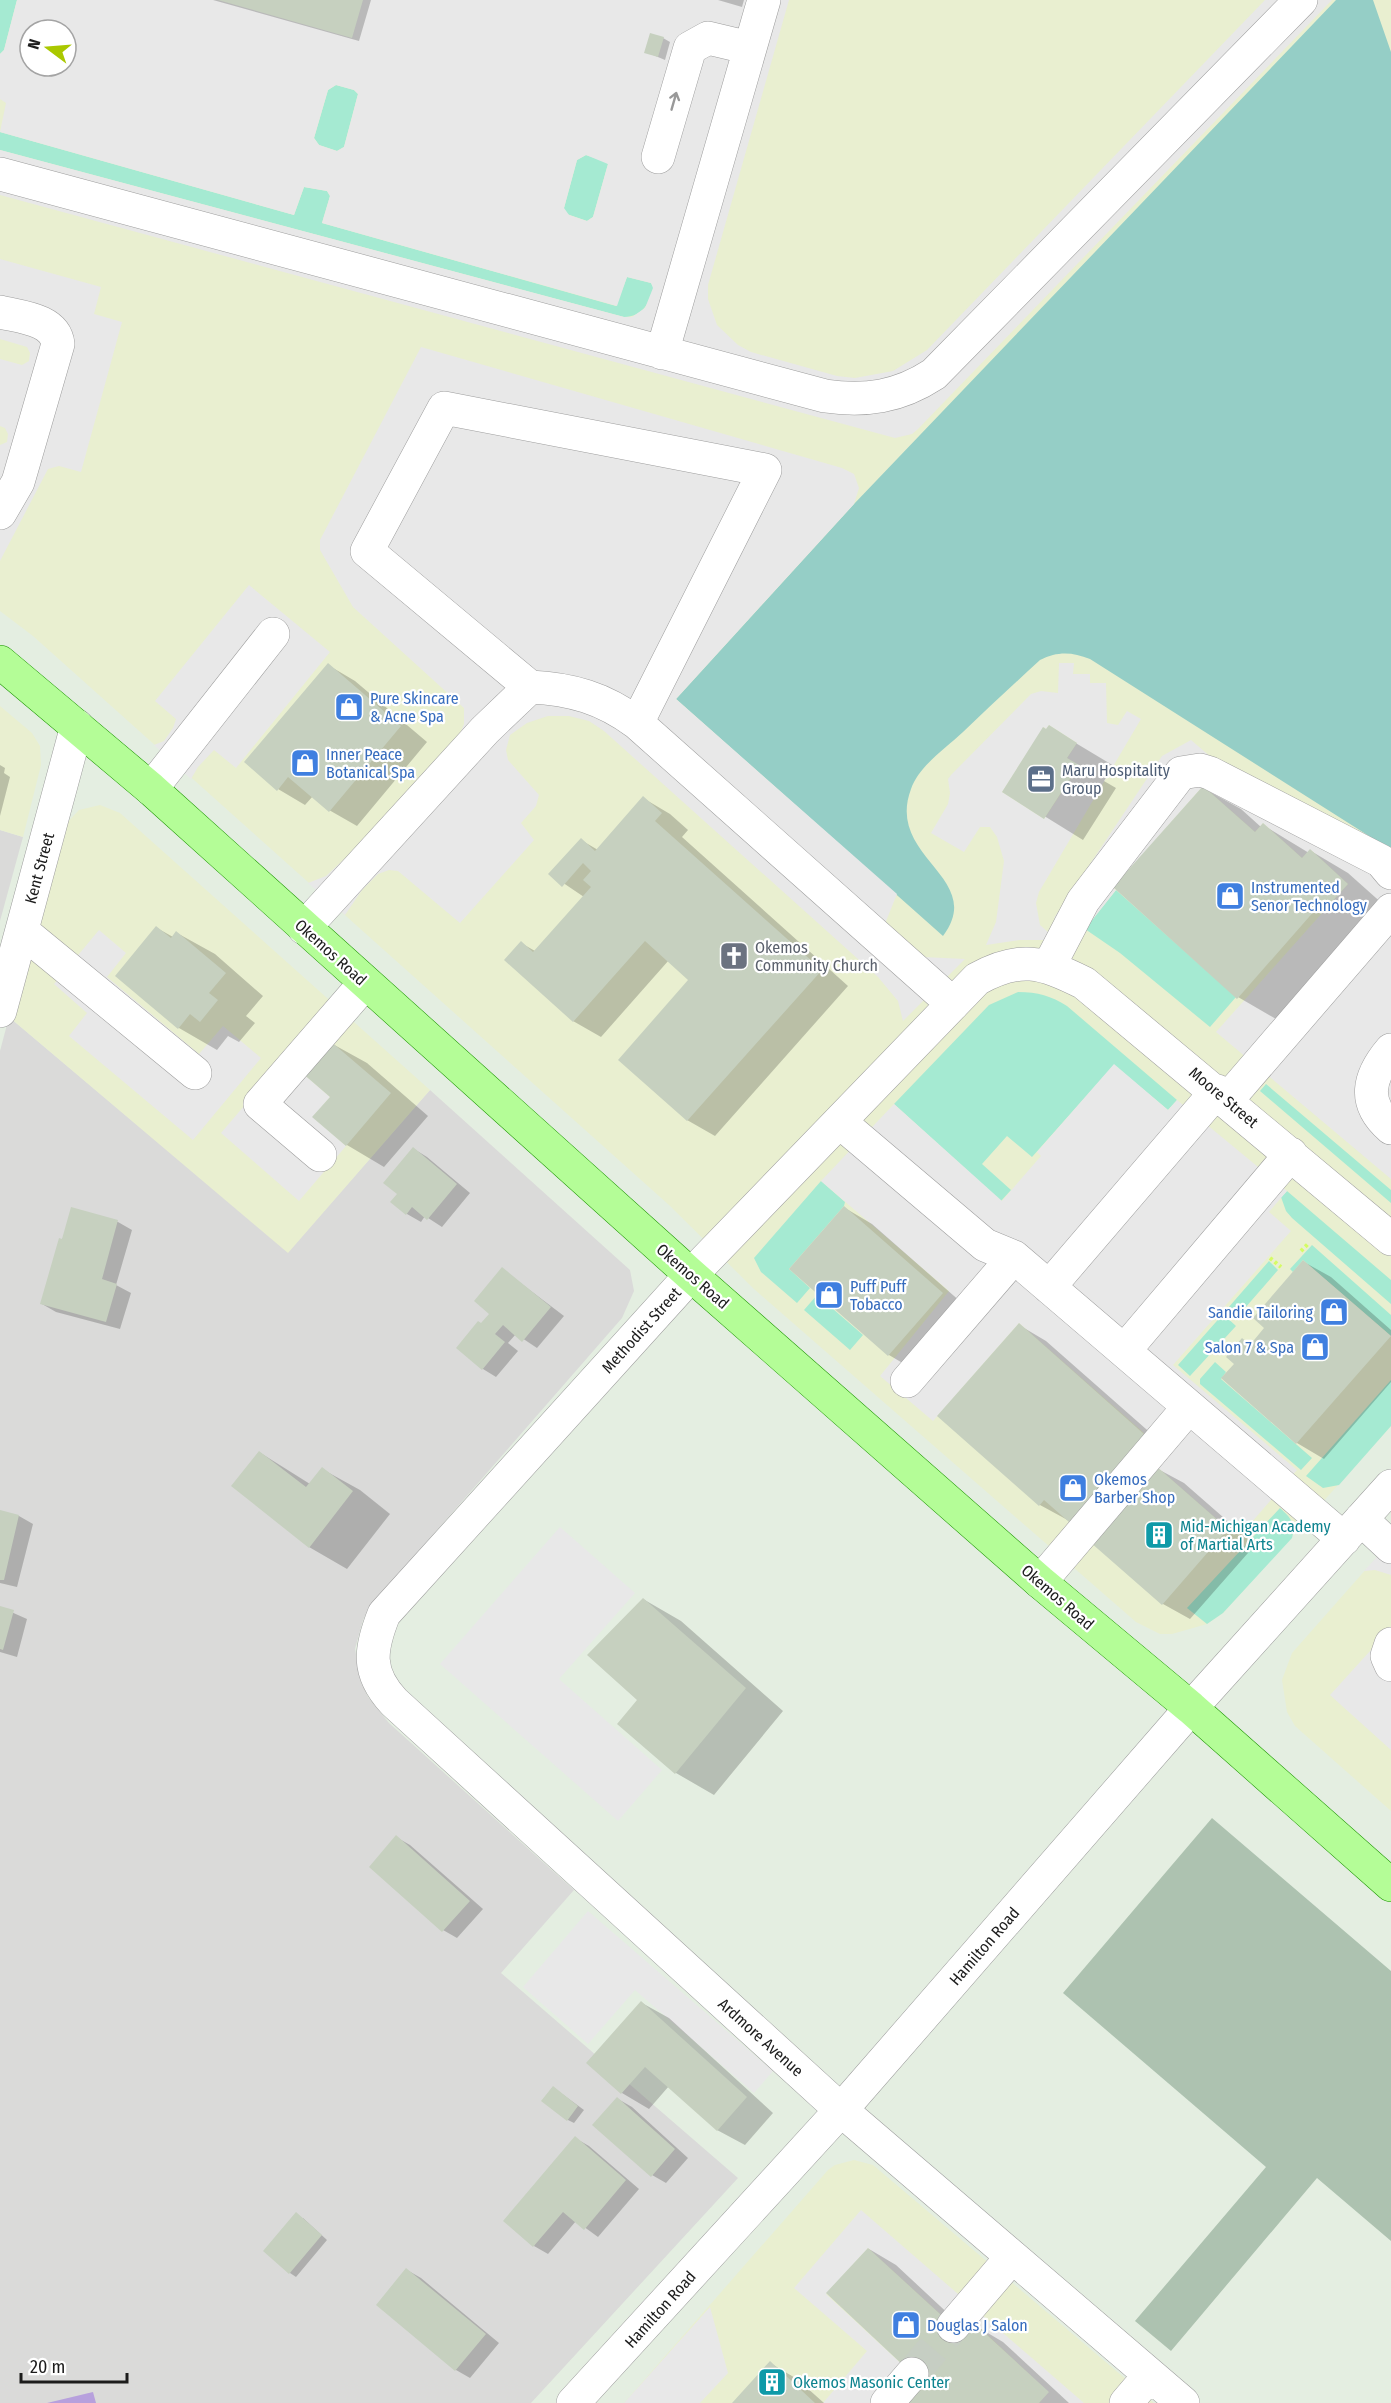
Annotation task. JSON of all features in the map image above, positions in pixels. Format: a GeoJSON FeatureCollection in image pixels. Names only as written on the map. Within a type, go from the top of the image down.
{"type":"FeatureCollection","features":[{"type":"Feature","properties":{"kind":"main road","name":"Okemos Road"},"geometry":{"type":"LineString","coordinates":[[0,662],[151,789],[691,1275],[1040,1582],[1191,1708],[1391,1885]]}},
{"type":"Feature","properties":{"kind":"street"},"geometry":{"type":"LineString","coordinates":[[662,353],[764,0]]}},
{"type":"Feature","properties":{"kind":"street"},"geometry":{"type":"LineString","coordinates":[[0,174],[662,353],[843,399],[880,398],[917,385],[934,375],[1301,0]]}},
{"type":"Feature","properties":{"kind":"street"},"geometry":{"type":"LineString","coordinates":[[658,157],[690,48],[708,38],[750,48]]}},
{"type":"Feature","properties":{"kind":"street"},"geometry":{"type":"LineString","coordinates":[[0,312],[46,325],[57,337],[56,350],[9,480],[0,513]]}},
{"type":"Feature","properties":{"kind":"street"},"geometry":{"type":"LineString","coordinates":[[637,723],[765,470],[444,408],[367,551],[531,687],[561,688],[591,696],[615,707],[637,723],[953,1004]]}},
{"type":"Feature","properties":{"kind":"street"},"geometry":{"type":"LineString","coordinates":[[151,789],[273,634]]}},
{"type":"Feature","properties":{"kind":"street"},"geometry":{"type":"LineString","coordinates":[[304,928],[485,730],[531,687]]}},
{"type":"Feature","properties":{"kind":"street","name":"Kent Street"},"geometry":{"type":"LineString","coordinates":[[0,1011],[77,726]]}},
{"type":"Feature","properties":{"kind":"street"},"geometry":{"type":"LineString","coordinates":[[1049,966],[1083,901],[1181,774],[1190,771],[1200,770],[1221,779],[1381,861],[1391,873]]}},
{"type":"Feature","properties":{"kind":"street"},"geometry":{"type":"LineString","coordinates":[[1049,1287],[1391,910]]}},
{"type":"Feature","properties":{"kind":"street"},"geometry":{"type":"LineString","coordinates":[[22,930],[195,1072]]}},
{"type":"Feature","properties":{"kind":"street","name":"Methodist Street"},"geometry":{"type":"LineString","coordinates":[[373,1646],[384,1614],[691,1275],[841,1123],[976,979],[993,970],[1029,963],[1049,966]]}},
{"type":"Feature","properties":{"kind":"street","name":"Moore Street"},"geometry":{"type":"LineString","coordinates":[[1049,966],[1084,983],[1391,1239]]}},
{"type":"Feature","properties":{"kind":"street"},"geometry":{"type":"LineString","coordinates":[[320,1155],[260,1104],[365,982]]}},
{"type":"Feature","properties":{"kind":"street"},"geometry":{"type":"LineString","coordinates":[[1391,1050],[1376,1070],[1371,1092],[1377,1114],[1391,1128]]}},
{"type":"Feature","properties":{"kind":"street"},"geometry":{"type":"LineString","coordinates":[[841,1123],[985,1245],[1014,1257],[1190,1407],[1353,1529],[1391,1547]]}},
{"type":"Feature","properties":{"kind":"street"},"geometry":{"type":"LineString","coordinates":[[1124,1351],[1291,1154]]}},
{"type":"Feature","properties":{"kind":"street"},"geometry":{"type":"LineString","coordinates":[[907,1381],[1014,1257]]}},
{"type":"Feature","properties":{"kind":"street"},"geometry":{"type":"LineString","coordinates":[[1040,1582],[1190,1407]]}},
{"type":"Feature","properties":{"kind":"street","name":"Hamilton Road"},"geometry":{"type":"LineString","coordinates":[[573,2403],[841,2110],[1191,1708],[1391,1486]]}},
{"type":"Feature","properties":{"kind":"street"},"geometry":{"type":"LineString","coordinates":[[1391,1644],[1387,1656],[1391,1665]]}},
{"type":"Feature","properties":{"kind":"street","name":"Ardmore Avenue"},"geometry":{"type":"LineString","coordinates":[[373,1646],[376,1678],[394,1702],[841,2110],[1183,2403]]}},
{"type":"Feature","properties":{"kind":"street"},"geometry":{"type":"LineString","coordinates":[[953,2326],[1012,2257]]}},
{"type":"Feature","properties":{"kind":"street"},"geometry":{"type":"LineString","coordinates":[[887,2403],[912,2374]]}},
{"type":"Feature","properties":{"kind":"street"},"geometry":{"type":"LineString","coordinates":[[1126,2403],[1150,2375]]}},
{"type":"Feature","properties":{"kind":"path"},"geometry":{"type":"LineString","coordinates":[[1301,1251],[1309,1243]]}},
{"type":"Feature","properties":{"kind":"path"},"geometry":{"type":"LineString","coordinates":[[1270,1258],[1281,1267]]}},
{"type":"Feature","properties":{"kind":"path"},"geometry":{"type":"LineString","coordinates":[[1226,1310],[1233,1317]]}},
{"type":"Feature","properties":{"kind":"shaded area"},"geometry":{"type":"Polygon","coordinates":[[[0,0],[1391,0],[1391,1426],[1223,1613],[1207,1624],[1172,1634],[1160,1634],[1136,1622],[754,1289],[669,1205],[33,636],[0,611],[0,0]]]}},
{"type":"Feature","properties":{"kind":"shaded area"},"geometry":{"type":"Polygon","coordinates":[[[17,0],[789,0],[708,285],[708,299],[717,325],[738,345],[751,352],[837,376],[855,378],[893,371],[927,350],[1265,0],[1332,0],[918,429],[912,434],[895,438],[0,195],[0,150],[624,317],[632,317],[645,308],[653,288],[651,283],[627,277],[617,306],[322,223],[330,196],[327,191],[304,187],[294,215],[0,132],[6,103],[0,99],[0,54],[4,50],[17,0]],[[336,85],[328,90],[314,138],[319,145],[337,151],[344,147],[358,94],[354,90],[336,85]],[[586,155],[577,160],[564,208],[569,215],[587,221],[593,217],[608,164],[586,155]]]}},
{"type":"Feature","properties":{"kind":"shaded area"},"geometry":{"type":"Polygon","coordinates":[[[1336,0],[1373,0],[1391,52],[1391,850],[1090,659],[1071,654],[1059,654],[1040,660],[933,758],[920,773],[911,789],[907,813],[911,833],[945,882],[953,898],[953,916],[943,936],[676,699],[854,504],[1336,0]]]}},
{"type":"Feature","properties":{"kind":"shaded area"},"geometry":{"type":"Polygon","coordinates":[[[0,259],[101,287],[94,314],[122,322],[81,472],[59,466],[48,469],[0,561],[0,445],[7,442],[8,434],[5,428],[0,426],[0,359],[22,365],[29,361],[30,353],[27,347],[0,339],[0,259]]]}},
{"type":"Feature","properties":{"kind":"shaded area"},"geometry":{"type":"Polygon","coordinates":[[[421,347],[842,468],[854,474],[859,488],[854,504],[676,699],[897,894],[882,931],[923,957],[965,959],[903,1021],[898,1001],[878,977],[604,731],[589,721],[569,716],[548,716],[527,723],[510,735],[506,750],[508,760],[539,795],[536,806],[521,823],[534,840],[460,923],[398,871],[389,870],[378,874],[362,890],[345,915],[308,883],[326,876],[366,839],[460,734],[464,724],[464,708],[353,607],[320,550],[320,540],[421,347]]]}},
{"type":"Feature","properties":{"kind":"shaded area"},"geometry":{"type":"Polygon","coordinates":[[[249,585],[330,652],[236,768],[214,750],[198,767],[191,779],[154,745],[164,741],[176,719],[155,701],[249,585]]]}},
{"type":"Feature","properties":{"kind":"shaded area"},"geometry":{"type":"Polygon","coordinates":[[[1059,663],[1074,663],[1073,674],[1090,674],[1090,683],[1106,683],[1107,723],[1118,725],[1127,711],[1141,719],[1039,892],[1036,903],[1040,925],[1057,940],[1020,940],[986,945],[996,922],[1004,861],[997,837],[990,827],[980,827],[964,852],[931,833],[948,804],[950,793],[948,779],[951,775],[1031,694],[1041,691],[1058,693],[1059,663]],[[1049,725],[1046,729],[1044,727],[1002,792],[1044,819],[1079,766],[1067,758],[1077,743],[1049,725]]]}},
{"type":"Feature","properties":{"kind":"shaded area"},"geometry":{"type":"Polygon","coordinates":[[[0,706],[32,733],[40,746],[41,765],[23,837],[0,830],[0,706]]]}},
{"type":"Feature","properties":{"kind":"shaded area"},"geometry":{"type":"Polygon","coordinates":[[[1191,740],[1219,764],[1391,852],[1391,1179],[1216,1032],[1348,884],[1311,850],[1302,858],[1263,823],[1255,832],[1203,786],[1113,888],[1116,890],[1085,929],[1054,918],[1162,756],[1191,740]]]}},
{"type":"Feature","properties":{"kind":"shaded area"},"geometry":{"type":"Polygon","coordinates":[[[100,805],[120,813],[430,1090],[288,1253],[9,1017],[64,826],[79,810],[100,805]]]}},
{"type":"Feature","properties":{"kind":"shaded area"},"geometry":{"type":"Polygon","coordinates":[[[0,830],[23,837],[0,921],[0,830]]]}},
{"type":"Feature","properties":{"kind":"shaded area"},"geometry":{"type":"Polygon","coordinates":[[[99,930],[126,953],[107,977],[199,1054],[223,1026],[261,1058],[193,1140],[69,1036],[87,1013],[54,984],[99,930]]]}},
{"type":"Feature","properties":{"kind":"shaded area"},"geometry":{"type":"Polygon","coordinates":[[[9,1017],[288,1252],[430,1090],[630,1270],[634,1291],[622,1318],[370,1607],[363,1620],[355,1649],[361,1682],[368,1697],[389,1723],[574,1890],[501,1973],[738,2178],[531,2403],[0,2403],[0,1051],[9,1017]]]}},
{"type":"Feature","properties":{"kind":"shaded area"},"geometry":{"type":"Polygon","coordinates":[[[285,1058],[330,1097],[313,1117],[346,1146],[299,1201],[221,1133],[285,1058]]]}},
{"type":"Feature","properties":{"kind":"shaded area"},"geometry":{"type":"Polygon","coordinates":[[[1114,1064],[1168,1110],[1177,1100],[1287,1191],[1269,1212],[1291,1231],[1173,1365],[1297,1470],[1244,1531],[1228,1529],[1156,1466],[1090,1542],[1069,1522],[1145,1434],[1019,1323],[933,1421],[880,1376],[949,1291],[821,1181],[894,1104],[1002,1201],[1041,1156],[1037,1152],[1114,1064]]]}},
{"type":"Feature","properties":{"kind":"shaded area"},"geometry":{"type":"Polygon","coordinates":[[[560,1527],[635,1593],[559,1679],[662,1770],[618,1821],[440,1664],[560,1527]]]}},
{"type":"Feature","properties":{"kind":"shaded area"},"geometry":{"type":"Polygon","coordinates":[[[1391,1541],[1391,1811],[1295,1726],[1287,1712],[1282,1680],[1292,1653],[1391,1541]]]}},
{"type":"Feature","properties":{"kind":"shaded area"},"geometry":{"type":"Polygon","coordinates":[[[1391,1541],[1391,1575],[1375,1570],[1364,1571],[1391,1541]]]}},
{"type":"Feature","properties":{"kind":"shaded area"},"geometry":{"type":"Polygon","coordinates":[[[1391,1628],[1391,1750],[1330,1695],[1391,1628]]]}},
{"type":"Feature","properties":{"kind":"shaded area"},"geometry":{"type":"Polygon","coordinates":[[[1212,1818],[1391,1971],[1391,2241],[1317,2178],[1171,2351],[1135,2321],[1266,2167],[1063,1993],[1212,1818]]]}},
{"type":"Feature","properties":{"kind":"shaded area"},"geometry":{"type":"Polygon","coordinates":[[[588,1911],[773,2071],[754,2093],[635,1990],[588,2044],[523,1987],[588,1911]]]}},
{"type":"Feature","properties":{"kind":"shaded area"},"geometry":{"type":"Polygon","coordinates":[[[854,2160],[873,2165],[1154,2403],[624,2403],[828,2170],[835,2165],[854,2160]]]}},
{"type":"Feature","properties":{"kind":"shaded area"},"geometry":{"type":"Polygon","coordinates":[[[861,2210],[1084,2403],[1039,2403],[1048,2392],[976,2324],[964,2336],[868,2248],[826,2294],[921,2382],[902,2403],[823,2403],[867,2351],[794,2288],[861,2210]]]}},
{"type":"Feature","properties":{"kind":"shaded area"},"geometry":{"type":"Polygon","coordinates":[[[710,2307],[728,2373],[700,2403],[624,2403],[710,2307]]]}},
{"type":"Feature","properties":{"kind":"shaded area"},"geometry":{"type":"Polygon","coordinates":[[[93,2392],[96,2403],[47,2403],[93,2392]]]}},
{"type":"Feature","properties":{"kind":"green space"},"geometry":{"type":"Polygon","coordinates":[[[0,0],[17,0],[4,50],[0,54],[0,0]]]}},
{"type":"Feature","properties":{"kind":"green space"},"geometry":{"type":"Polygon","coordinates":[[[336,85],[354,90],[358,94],[344,147],[337,151],[319,145],[314,138],[328,90],[336,85]]]}},
{"type":"Feature","properties":{"kind":"green space"},"geometry":{"type":"Polygon","coordinates":[[[0,132],[294,215],[304,187],[327,191],[330,196],[322,223],[616,306],[627,277],[651,283],[654,288],[640,312],[624,317],[0,150],[0,132]]]}},
{"type":"Feature","properties":{"kind":"green space"},"geometry":{"type":"Polygon","coordinates":[[[586,155],[608,164],[593,217],[587,221],[564,213],[577,160],[586,155]]]}},
{"type":"Feature","properties":{"kind":"green space"},"geometry":{"type":"Polygon","coordinates":[[[1116,890],[1236,997],[1210,1027],[1120,953],[1085,929],[1116,890]]]}},
{"type":"Feature","properties":{"kind":"green space"},"geometry":{"type":"Polygon","coordinates":[[[1018,992],[1044,995],[1067,1006],[1177,1100],[1168,1110],[1114,1065],[1032,1157],[1007,1136],[982,1164],[1011,1190],[1001,1201],[894,1104],[989,1005],[1018,992]]]}},
{"type":"Feature","properties":{"kind":"green space"},"geometry":{"type":"Polygon","coordinates":[[[1266,1084],[1391,1190],[1391,1203],[1260,1091],[1266,1084]]]}},
{"type":"Feature","properties":{"kind":"green space"},"geometry":{"type":"Polygon","coordinates":[[[821,1181],[845,1202],[789,1269],[810,1288],[797,1303],[761,1272],[754,1258],[821,1181]]]}},
{"type":"Feature","properties":{"kind":"green space"},"geometry":{"type":"Polygon","coordinates":[[[1287,1191],[1391,1280],[1391,1304],[1292,1218],[1286,1211],[1281,1197],[1287,1191]]]}},
{"type":"Feature","properties":{"kind":"green space"},"geometry":{"type":"Polygon","coordinates":[[[1312,1245],[1391,1315],[1391,1336],[1303,1260],[1293,1272],[1290,1269],[1312,1245]]]}},
{"type":"Feature","properties":{"kind":"green space"},"geometry":{"type":"Polygon","coordinates":[[[1269,1261],[1278,1270],[1238,1316],[1228,1308],[1269,1261]]]}},
{"type":"Feature","properties":{"kind":"green space"},"geometry":{"type":"Polygon","coordinates":[[[817,1295],[863,1335],[850,1350],[804,1310],[817,1295]]]}},
{"type":"Feature","properties":{"kind":"green space"},"geometry":{"type":"Polygon","coordinates":[[[1223,1314],[1236,1326],[1190,1376],[1178,1365],[1223,1314]]]}},
{"type":"Feature","properties":{"kind":"green space"},"geometry":{"type":"Polygon","coordinates":[[[1215,1362],[1226,1372],[1221,1379],[1312,1458],[1301,1470],[1200,1384],[1200,1379],[1215,1362]]]}},
{"type":"Feature","properties":{"kind":"green space"},"geometry":{"type":"Polygon","coordinates":[[[1391,1380],[1391,1426],[1339,1485],[1323,1488],[1306,1476],[1391,1380]]]}},
{"type":"Feature","properties":{"kind":"green space"},"geometry":{"type":"Polygon","coordinates":[[[1280,1508],[1291,1521],[1292,1538],[1223,1613],[1207,1624],[1187,1608],[1280,1508]]]}},
{"type":"Feature","properties":{"kind":"building"},"geometry":{"type":"Polygon","coordinates":[[[218,0],[363,0],[352,38],[218,0]]]}},
{"type":"Feature","properties":{"kind":"building"},"geometry":{"type":"Polygon","coordinates":[[[650,33],[664,37],[658,57],[644,53],[650,33]]]}},
{"type":"Feature","properties":{"kind":"building"},"geometry":{"type":"Polygon","coordinates":[[[328,663],[401,726],[329,812],[288,777],[277,791],[244,762],[328,663]]]}},
{"type":"Feature","properties":{"kind":"building","name":"Maru Hospitality Group"},"geometry":{"type":"Polygon","coordinates":[[[1049,725],[1077,743],[1067,758],[1079,765],[1044,819],[1002,792],[1043,727],[1046,729],[1049,725]]]}},
{"type":"Feature","properties":{"kind":"building","name":"Instrumented Senor Technology"},"geometry":{"type":"Polygon","coordinates":[[[1203,786],[1255,832],[1263,823],[1302,858],[1310,849],[1348,884],[1328,906],[1323,901],[1237,999],[1113,887],[1203,786]]]}},
{"type":"Feature","properties":{"kind":"building","name":"Okemos Community Church"},"geometry":{"type":"Polygon","coordinates":[[[643,796],[662,813],[655,821],[822,970],[687,1121],[618,1060],[688,980],[645,941],[573,1022],[504,960],[521,941],[533,952],[591,887],[583,880],[591,871],[583,863],[562,887],[548,874],[581,838],[595,851],[643,796]]]}},
{"type":"Feature","properties":{"kind":"building"},"geometry":{"type":"Polygon","coordinates":[[[156,926],[171,938],[176,931],[226,973],[209,993],[218,1000],[200,1022],[190,1014],[178,1029],[115,976],[156,926]]]}},
{"type":"Feature","properties":{"kind":"building"},"geometry":{"type":"Polygon","coordinates":[[[329,1040],[391,1093],[346,1146],[312,1117],[330,1097],[301,1072],[329,1040]]]}},
{"type":"Feature","properties":{"kind":"building"},"geometry":{"type":"Polygon","coordinates":[[[413,1147],[457,1184],[427,1220],[412,1207],[406,1215],[390,1202],[397,1194],[383,1183],[413,1147]]]}},
{"type":"Feature","properties":{"kind":"building"},"geometry":{"type":"Polygon","coordinates":[[[844,1206],[943,1293],[888,1356],[789,1269],[844,1206]]]}},
{"type":"Feature","properties":{"kind":"building"},"geometry":{"type":"Polygon","coordinates":[[[71,1207],[118,1220],[102,1279],[117,1284],[106,1322],[40,1304],[59,1238],[62,1239],[71,1207]]]}},
{"type":"Feature","properties":{"kind":"building"},"geometry":{"type":"Polygon","coordinates":[[[1303,1260],[1391,1336],[1296,1444],[1221,1378],[1234,1364],[1226,1357],[1242,1338],[1250,1345],[1264,1328],[1253,1318],[1303,1260]]]}},
{"type":"Feature","properties":{"kind":"building"},"geometry":{"type":"Polygon","coordinates":[[[502,1267],[551,1307],[522,1342],[503,1325],[495,1334],[505,1342],[482,1370],[456,1348],[478,1321],[481,1323],[489,1314],[474,1301],[502,1267]]]}},
{"type":"Feature","properties":{"kind":"building"},"geometry":{"type":"Polygon","coordinates":[[[1019,1323],[1145,1435],[1069,1522],[1044,1500],[1039,1506],[937,1416],[1019,1323]]]}},
{"type":"Feature","properties":{"kind":"building"},"geometry":{"type":"Polygon","coordinates":[[[259,1451],[306,1487],[322,1467],[353,1491],[309,1548],[231,1486],[259,1451]]]}},
{"type":"Feature","properties":{"kind":"building","name":"Mid-Michigan Academy of Martial Arts"},"geometry":{"type":"Polygon","coordinates":[[[1156,1466],[1228,1529],[1162,1605],[1090,1542],[1156,1466]]]}},
{"type":"Feature","properties":{"kind":"building"},"geometry":{"type":"Polygon","coordinates":[[[0,1510],[19,1515],[4,1580],[0,1580],[0,1510]]]}},
{"type":"Feature","properties":{"kind":"building"},"geometry":{"type":"Polygon","coordinates":[[[643,1598],[746,1688],[675,1774],[617,1724],[637,1700],[587,1655],[643,1598]]]}},
{"type":"Feature","properties":{"kind":"building"},"geometry":{"type":"Polygon","coordinates":[[[0,1606],[14,1610],[3,1650],[0,1649],[0,1606]]]}},
{"type":"Feature","properties":{"kind":"building"},"geometry":{"type":"Polygon","coordinates":[[[396,1835],[470,1901],[442,1932],[369,1867],[396,1835]]]}},
{"type":"Feature","properties":{"kind":"building"},"geometry":{"type":"Polygon","coordinates":[[[641,2001],[747,2097],[717,2131],[645,2067],[621,2094],[586,2063],[641,2001]]]}},
{"type":"Feature","properties":{"kind":"building"},"geometry":{"type":"Polygon","coordinates":[[[553,2086],[578,2106],[567,2121],[541,2101],[553,2086]]]}},
{"type":"Feature","properties":{"kind":"building"},"geometry":{"type":"Polygon","coordinates":[[[617,2097],[675,2149],[651,2177],[592,2125],[617,2097]]]}},
{"type":"Feature","properties":{"kind":"building"},"geometry":{"type":"Polygon","coordinates":[[[575,2136],[626,2180],[584,2230],[563,2212],[533,2247],[503,2221],[575,2136]]]}},
{"type":"Feature","properties":{"kind":"building"},"geometry":{"type":"Polygon","coordinates":[[[296,2212],[322,2235],[289,2274],[263,2251],[296,2212]]]}},
{"type":"Feature","properties":{"kind":"building","name":"Douglas J Salon"},"geometry":{"type":"Polygon","coordinates":[[[868,2248],[964,2336],[975,2324],[1049,2392],[1039,2403],[902,2403],[921,2382],[826,2293],[868,2248]]]}},
{"type":"Feature","properties":{"kind":"building"},"geometry":{"type":"Polygon","coordinates":[[[406,2268],[486,2334],[455,2371],[376,2305],[406,2268]]]}},
{"type":"Feature","properties":{"kind":"building","name":"Okemos Masonic Center"},"geometry":{"type":"Polygon","coordinates":[[[770,2361],[815,2403],[732,2403],[770,2361]]]}},
{"type":"Feature","properties":{"kind":"tunnel"},"geometry":{"type":"LineString","coordinates":[[912,2374],[953,2326]]}},
{"type":"Feature","properties":{"kind":"place","name":"Pure Skincare & Acne Spa"},"geometry":{"type":"Point","coordinates":[349,707]}},
{"type":"Feature","properties":{"kind":"place","name":"Inner Peace Botanical Spa"},"geometry":{"type":"Point","coordinates":[305,763]}},
{"type":"Feature","properties":{"kind":"place","name":"Maru Hospitality Group"},"geometry":{"type":"Point","coordinates":[1041,779]}},
{"type":"Feature","properties":{"kind":"place","name":"Instrumented Senor Technology"},"geometry":{"type":"Point","coordinates":[1230,896]}},
{"type":"Feature","properties":{"kind":"place","name":"Okemos Community Church"},"geometry":{"type":"Point","coordinates":[734,956]}},
{"type":"Feature","properties":{"kind":"place","name":"Puff Puff Tobacco"},"geometry":{"type":"Point","coordinates":[829,1295]}},
{"type":"Feature","properties":{"kind":"place","name":"Sandie Tailoring"},"geometry":{"type":"Point","coordinates":[1334,1312]}},
{"type":"Feature","properties":{"kind":"place","name":"Salon 7 & Spa"},"geometry":{"type":"Point","coordinates":[1315,1347]}},
{"type":"Feature","properties":{"kind":"place","name":"Okemos Barber Shop"},"geometry":{"type":"Point","coordinates":[1073,1488]}},
{"type":"Feature","properties":{"kind":"place","name":"Mid-Michigan Academy of Martial Arts"},"geometry":{"type":"Point","coordinates":[1159,1535]}},
{"type":"Feature","properties":{"kind":"place","name":"Douglas J Salon"},"geometry":{"type":"Point","coordinates":[906,2325]}},
{"type":"Feature","properties":{"kind":"place","name":"Okemos Masonic Center"},"geometry":{"type":"Point","coordinates":[772,2382]}}]}
